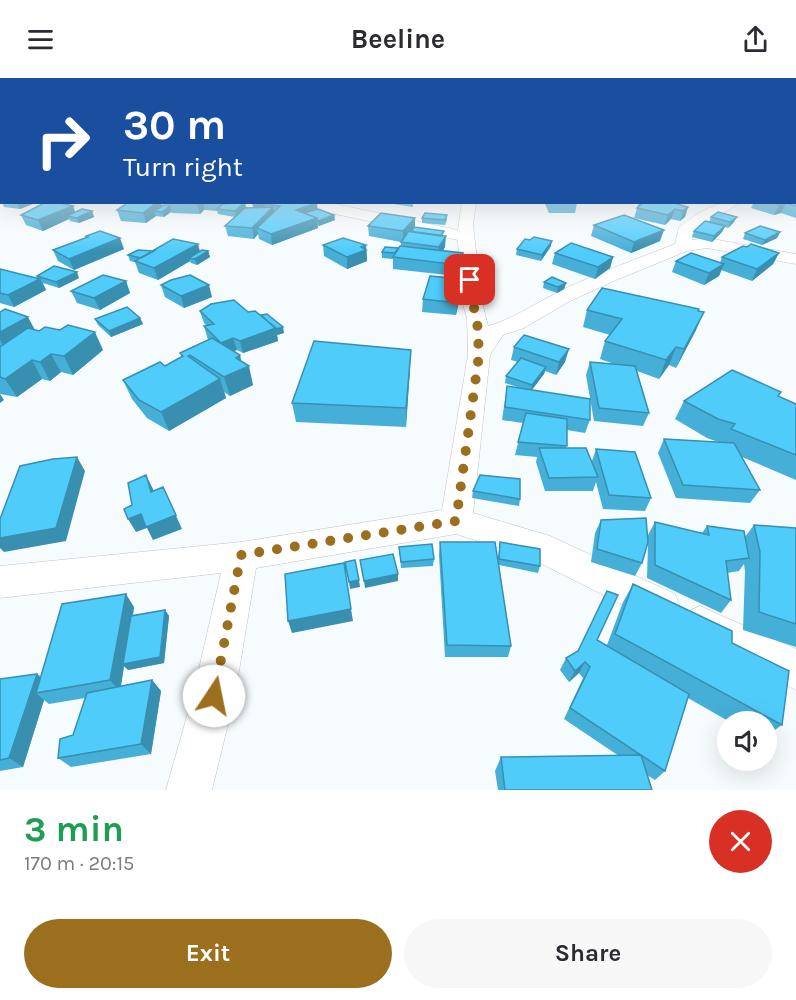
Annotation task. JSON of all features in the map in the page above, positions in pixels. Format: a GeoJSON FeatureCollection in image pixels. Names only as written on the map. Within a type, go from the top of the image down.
{"type":"FeatureCollection","features":[{"type":"Feature","properties":{"kind":"street"},"geometry":{"type":"LineString","coordinates":[[318,204],[327,208],[466,237]]}},
{"type":"Feature","properties":{"kind":"street"},"geometry":{"type":"LineString","coordinates":[[456,521],[479,355],[477,318],[471,298],[465,224],[469,204]]}},
{"type":"Feature","properties":{"kind":"street"},"geometry":{"type":"LineString","coordinates":[[683,247],[685,230],[705,216],[731,204]]}},
{"type":"Feature","properties":{"kind":"street"},"geometry":{"type":"LineString","coordinates":[[479,355],[495,331],[518,324],[561,298],[609,276],[683,247],[707,243],[796,259]]}},
{"type":"Feature","properties":{"kind":"street"},"geometry":{"type":"LineString","coordinates":[[0,582],[241,555],[456,521],[538,546],[796,670]]}},
{"type":"Feature","properties":{"kind":"street"},"geometry":{"type":"LineString","coordinates":[[189,790],[214,696],[241,555]]}},
{"type":"Feature","properties":{"kind":"building"},"geometry":{"type":"Polygon","coordinates":[[[42,204],[73,206],[38,220],[21,215],[42,204]]]}},
{"type":"Feature","properties":{"kind":"building"},"geometry":{"type":"Polygon","coordinates":[[[126,204],[154,204],[143,213],[117,210],[126,204]]]}},
{"type":"Feature","properties":{"kind":"building"},"geometry":{"type":"Polygon","coordinates":[[[223,204],[243,204],[235,211],[217,209],[223,204]]]}},
{"type":"Feature","properties":{"kind":"building"},"geometry":{"type":"Polygon","coordinates":[[[265,204],[314,204],[296,210],[317,218],[271,234],[257,228],[280,206],[265,204]]]}},
{"type":"Feature","properties":{"kind":"building"},"geometry":{"type":"Polygon","coordinates":[[[642,204],[677,204],[688,207],[683,211],[675,209],[668,215],[637,208],[642,204]]]}},
{"type":"Feature","properties":{"kind":"building"},"geometry":{"type":"Polygon","coordinates":[[[164,205],[170,206],[162,212],[154,211],[164,205]]]}},
{"type":"Feature","properties":{"kind":"building"},"geometry":{"type":"Polygon","coordinates":[[[273,207],[252,228],[225,226],[245,208],[273,207]]]}},
{"type":"Feature","properties":{"kind":"building"},"geometry":{"type":"Polygon","coordinates":[[[82,209],[92,211],[77,218],[67,216],[82,209]]]}},
{"type":"Feature","properties":{"kind":"building"},"geometry":{"type":"Polygon","coordinates":[[[318,209],[334,215],[317,221],[317,218],[304,213],[318,209]]]}},
{"type":"Feature","properties":{"kind":"building"},"geometry":{"type":"Polygon","coordinates":[[[718,212],[737,217],[730,222],[711,217],[718,212]]]}},
{"type":"Feature","properties":{"kind":"building"},"geometry":{"type":"Polygon","coordinates":[[[381,213],[415,218],[403,231],[368,226],[381,213]]]}},
{"type":"Feature","properties":{"kind":"building"},"geometry":{"type":"Polygon","coordinates":[[[425,213],[447,215],[445,220],[422,218],[425,213]]]}},
{"type":"Feature","properties":{"kind":"building"},"geometry":{"type":"Polygon","coordinates":[[[624,215],[664,230],[634,242],[594,225],[624,215]]]}},
{"type":"Feature","properties":{"kind":"building"},"geometry":{"type":"Polygon","coordinates":[[[705,221],[725,226],[714,236],[694,231],[705,221]]]}},
{"type":"Feature","properties":{"kind":"building"},"geometry":{"type":"Polygon","coordinates":[[[760,226],[780,232],[765,240],[745,233],[760,226]]]}},
{"type":"Feature","properties":{"kind":"building"},"geometry":{"type":"Polygon","coordinates":[[[414,227],[444,231],[441,236],[411,232],[414,227]]]}},
{"type":"Feature","properties":{"kind":"building"},"geometry":{"type":"Polygon","coordinates":[[[100,231],[120,238],[69,259],[53,250],[88,237],[86,236],[100,231]]]}},
{"type":"Feature","properties":{"kind":"building"},"geometry":{"type":"Polygon","coordinates":[[[409,231],[446,236],[439,247],[401,242],[409,231]]]}},
{"type":"Feature","properties":{"kind":"building"},"geometry":{"type":"Polygon","coordinates":[[[534,237],[552,241],[542,255],[517,249],[525,239],[530,240],[534,237]]]}},
{"type":"Feature","properties":{"kind":"building"},"geometry":{"type":"Polygon","coordinates":[[[343,238],[366,245],[361,247],[366,250],[347,257],[323,245],[343,238]]]}},
{"type":"Feature","properties":{"kind":"building"},"geometry":{"type":"Polygon","coordinates":[[[173,239],[198,244],[154,268],[135,261],[173,239]]]}},
{"type":"Feature","properties":{"kind":"building"},"geometry":{"type":"Polygon","coordinates":[[[571,243],[613,257],[598,267],[555,253],[571,243]]]}},
{"type":"Feature","properties":{"kind":"building"},"geometry":{"type":"Polygon","coordinates":[[[751,244],[779,253],[757,269],[722,257],[743,246],[747,247],[751,244]]]}},
{"type":"Feature","properties":{"kind":"building"},"geometry":{"type":"Polygon","coordinates":[[[400,246],[463,253],[458,265],[393,257],[400,246]]]}},
{"type":"Feature","properties":{"kind":"building"},"geometry":{"type":"Polygon","coordinates":[[[385,247],[398,248],[395,253],[382,252],[385,247]]]}},
{"type":"Feature","properties":{"kind":"building"},"geometry":{"type":"Polygon","coordinates":[[[138,250],[154,251],[141,258],[128,255],[138,250]]]}},
{"type":"Feature","properties":{"kind":"building"},"geometry":{"type":"Polygon","coordinates":[[[202,250],[208,251],[195,259],[189,258],[202,250]]]}},
{"type":"Feature","properties":{"kind":"building"},"geometry":{"type":"Polygon","coordinates":[[[691,253],[724,264],[709,273],[676,261],[691,253]]]}},
{"type":"Feature","properties":{"kind":"building"},"geometry":{"type":"Polygon","coordinates":[[[54,266],[77,272],[56,282],[37,276],[54,266]]]}},
{"type":"Feature","properties":{"kind":"building"},"geometry":{"type":"Polygon","coordinates":[[[0,269],[40,279],[8,295],[0,293],[0,269]]]}},
{"type":"Feature","properties":{"kind":"building"},"geometry":{"type":"Polygon","coordinates":[[[103,275],[126,281],[94,298],[71,291],[103,275]]]}},
{"type":"Feature","properties":{"kind":"building"},"geometry":{"type":"Polygon","coordinates":[[[190,275],[209,285],[181,296],[161,285],[171,280],[190,275]]]}},
{"type":"Feature","properties":{"kind":"building"},"geometry":{"type":"Polygon","coordinates":[[[430,276],[462,279],[457,303],[423,299],[430,276]]]}},
{"type":"Feature","properties":{"kind":"building"},"geometry":{"type":"Polygon","coordinates":[[[552,277],[566,283],[558,287],[544,282],[552,277]]]}},
{"type":"Feature","properties":{"kind":"building"},"geometry":{"type":"Polygon","coordinates":[[[602,288],[704,312],[684,349],[676,347],[666,360],[605,341],[622,319],[587,310],[602,288]]]}},
{"type":"Feature","properties":{"kind":"building"},"geometry":{"type":"Polygon","coordinates":[[[234,300],[248,312],[255,311],[276,328],[240,341],[233,338],[221,343],[204,326],[214,324],[200,311],[211,304],[234,300]]]}},
{"type":"Feature","properties":{"kind":"building"},"geometry":{"type":"Polygon","coordinates":[[[127,307],[140,318],[109,331],[95,319],[127,307]]]}},
{"type":"Feature","properties":{"kind":"building"},"geometry":{"type":"Polygon","coordinates":[[[5,309],[28,317],[0,332],[0,312],[5,309]]]}},
{"type":"Feature","properties":{"kind":"building"},"geometry":{"type":"Polygon","coordinates":[[[267,314],[283,327],[276,329],[261,315],[267,314]]]}},
{"type":"Feature","properties":{"kind":"building"},"geometry":{"type":"Polygon","coordinates":[[[68,325],[95,332],[64,356],[51,354],[40,362],[32,360],[5,379],[0,377],[0,347],[28,328],[39,331],[45,327],[60,330],[68,325]]]}},
{"type":"Feature","properties":{"kind":"building"},"geometry":{"type":"Polygon","coordinates":[[[524,335],[569,349],[559,362],[514,347],[524,335]]]}},
{"type":"Feature","properties":{"kind":"building"},"geometry":{"type":"Polygon","coordinates":[[[212,338],[240,355],[236,358],[249,366],[224,377],[190,355],[188,356],[220,379],[161,412],[139,400],[123,380],[160,362],[165,366],[183,356],[180,353],[212,338]]]}},
{"type":"Feature","properties":{"kind":"building"},"geometry":{"type":"Polygon","coordinates":[[[314,341],[411,350],[406,408],[292,403],[314,341]]]}},
{"type":"Feature","properties":{"kind":"building"},"geometry":{"type":"Polygon","coordinates":[[[521,358],[546,367],[532,385],[506,376],[521,358]]]}},
{"type":"Feature","properties":{"kind":"building"},"geometry":{"type":"Polygon","coordinates":[[[590,362],[635,366],[649,413],[599,408],[590,362]]]}},
{"type":"Feature","properties":{"kind":"building"},"geometry":{"type":"Polygon","coordinates":[[[732,370],[781,392],[778,396],[796,404],[796,455],[731,429],[735,424],[718,419],[684,401],[732,370]]]}},
{"type":"Feature","properties":{"kind":"building"},"geometry":{"type":"Polygon","coordinates":[[[507,386],[590,399],[590,420],[505,407],[507,386]]]}},
{"type":"Feature","properties":{"kind":"building"},"geometry":{"type":"Polygon","coordinates":[[[526,413],[567,419],[567,446],[518,442],[526,413]]]}},
{"type":"Feature","properties":{"kind":"building"},"geometry":{"type":"Polygon","coordinates":[[[664,439],[734,443],[760,490],[683,485],[664,439]]]}},
{"type":"Feature","properties":{"kind":"building"},"geometry":{"type":"Polygon","coordinates":[[[539,448],[586,448],[598,477],[549,478],[539,448]]]}},
{"type":"Feature","properties":{"kind":"building"},"geometry":{"type":"Polygon","coordinates":[[[596,449],[635,452],[651,498],[609,495],[596,449]]]}},
{"type":"Feature","properties":{"kind":"building"},"geometry":{"type":"Polygon","coordinates":[[[77,457],[56,528],[0,538],[0,519],[20,466],[77,457]]]}},
{"type":"Feature","properties":{"kind":"building"},"geometry":{"type":"Polygon","coordinates":[[[146,475],[151,492],[163,487],[176,515],[146,527],[141,514],[128,519],[124,509],[132,505],[128,483],[146,475]]]}},
{"type":"Feature","properties":{"kind":"building"},"geometry":{"type":"Polygon","coordinates":[[[480,475],[520,479],[520,499],[473,491],[480,475]]]}},
{"type":"Feature","properties":{"kind":"building"},"geometry":{"type":"Polygon","coordinates":[[[646,518],[648,542],[642,563],[597,549],[601,520],[646,518]]]}},
{"type":"Feature","properties":{"kind":"building"},"geometry":{"type":"Polygon","coordinates":[[[655,522],[709,535],[707,526],[744,531],[749,558],[726,561],[731,600],[655,565],[655,522]]]}},
{"type":"Feature","properties":{"kind":"building"},"geometry":{"type":"Polygon","coordinates":[[[754,525],[796,528],[796,624],[759,612],[760,552],[754,525]]]}},
{"type":"Feature","properties":{"kind":"building"},"geometry":{"type":"Polygon","coordinates":[[[440,542],[495,542],[511,646],[447,645],[440,542]]]}},
{"type":"Feature","properties":{"kind":"building"},"geometry":{"type":"Polygon","coordinates":[[[500,542],[540,549],[540,566],[499,559],[500,542]]]}},
{"type":"Feature","properties":{"kind":"building"},"geometry":{"type":"Polygon","coordinates":[[[432,544],[434,559],[401,562],[399,547],[432,544]]]}},
{"type":"Feature","properties":{"kind":"building"},"geometry":{"type":"Polygon","coordinates":[[[393,554],[398,574],[364,581],[360,560],[393,554]]]}},
{"type":"Feature","properties":{"kind":"building"},"geometry":{"type":"Polygon","coordinates":[[[355,560],[359,580],[349,582],[345,562],[355,560]]]}},
{"type":"Feature","properties":{"kind":"building"},"geometry":{"type":"Polygon","coordinates":[[[344,563],[351,609],[288,621],[285,574],[344,563]]]}},
{"type":"Feature","properties":{"kind":"building"},"geometry":{"type":"Polygon","coordinates":[[[633,584],[732,631],[732,643],[789,671],[782,725],[777,722],[777,711],[756,711],[615,634],[633,584]]]}},
{"type":"Feature","properties":{"kind":"building"},"geometry":{"type":"Polygon","coordinates":[[[607,591],[618,595],[597,640],[689,694],[665,771],[570,708],[590,667],[585,662],[575,671],[566,658],[578,651],[607,591]]]}},
{"type":"Feature","properties":{"kind":"building"},"geometry":{"type":"Polygon","coordinates":[[[126,594],[110,680],[36,693],[62,604],[126,594]]]}},
{"type":"Feature","properties":{"kind":"building"},"geometry":{"type":"Polygon","coordinates":[[[165,610],[160,657],[123,664],[131,616],[165,610]]]}},
{"type":"Feature","properties":{"kind":"building"},"geometry":{"type":"Polygon","coordinates":[[[37,674],[9,758],[0,760],[0,679],[37,674]]]}},
{"type":"Feature","properties":{"kind":"building"},"geometry":{"type":"Polygon","coordinates":[[[152,680],[141,744],[58,758],[60,739],[73,735],[87,693],[152,680]]]}},
{"type":"Feature","properties":{"kind":"building"},"geometry":{"type":"Polygon","coordinates":[[[641,755],[652,790],[505,790],[501,757],[641,755]]]}},
{"type":"Feature","properties":{"kind":"route"},"geometry":{"type":"LineString","coordinates":[[214,696],[241,555],[456,521],[479,355],[477,318],[471,298],[470,280]]}}]}
